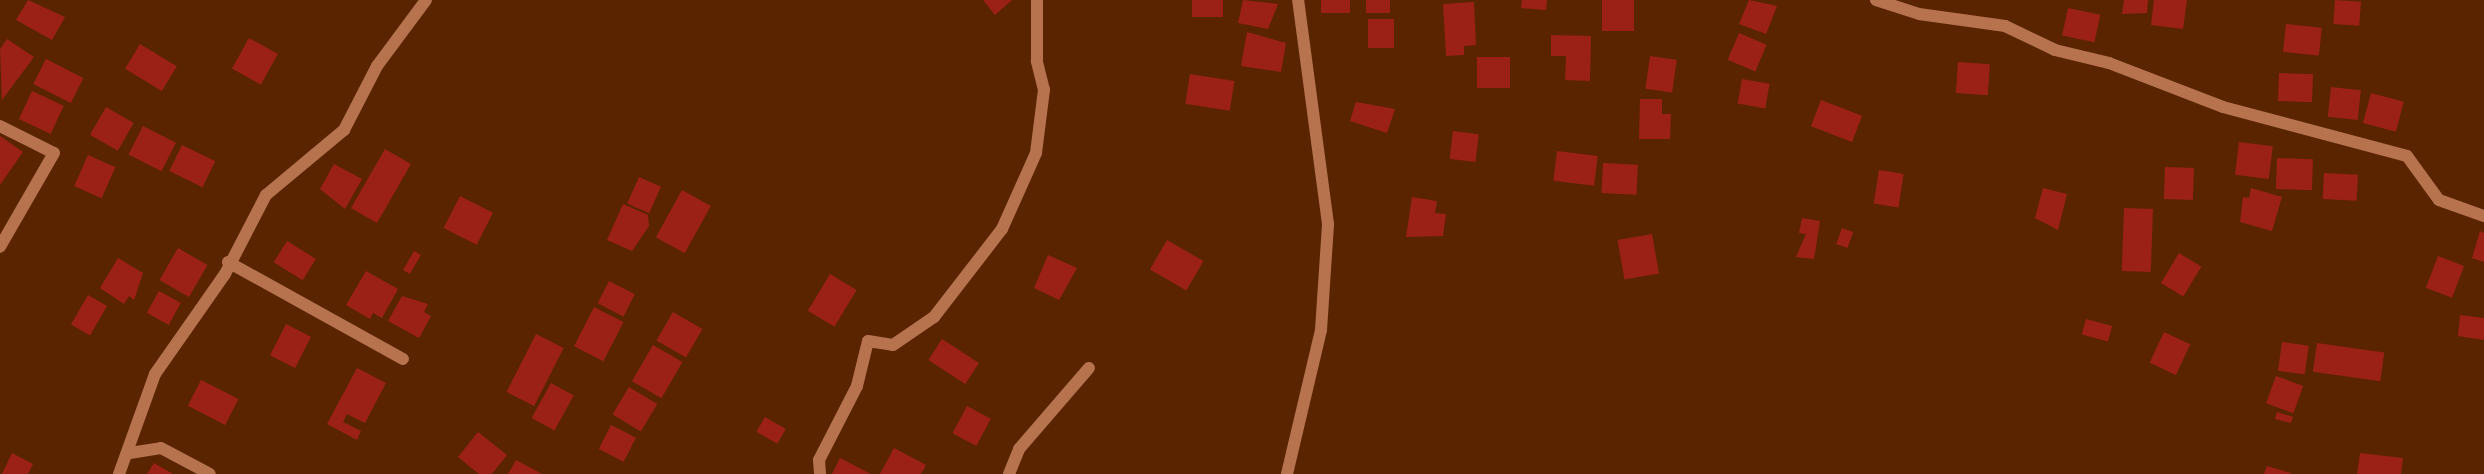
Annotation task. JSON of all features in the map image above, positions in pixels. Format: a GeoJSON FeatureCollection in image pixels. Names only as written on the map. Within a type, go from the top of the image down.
{"type":"FeatureCollection","features":[{"type":"Feature","properties":{"kind":"street"},"geometry":{"type":"LineString","coordinates":[[119,474],[130,453],[154,374],[228,262],[266,195],[344,130],[377,66],[426,0]]}},
{"type":"Feature","properties":{"kind":"street"},"geometry":{"type":"LineString","coordinates":[[820,474],[819,460],[858,386],[868,341],[893,345],[934,317],[1002,230],[1036,153],[1044,90],[1037,61],[1037,0]]}},
{"type":"Feature","properties":{"kind":"street"},"geometry":{"type":"LineString","coordinates":[[1287,474],[1321,330],[1328,224],[1298,0]]}},
{"type":"Feature","properties":{"kind":"street"},"geometry":{"type":"LineString","coordinates":[[1876,0],[1919,14],[2005,26],[2055,50],[2109,63],[2223,107],[2407,156],[2439,200],[2484,216]]}},
{"type":"Feature","properties":{"kind":"street"},"geometry":{"type":"LineString","coordinates":[[0,126],[54,153],[0,248]]}},
{"type":"Feature","properties":{"kind":"street"},"geometry":{"type":"LineString","coordinates":[[228,262],[403,359]]}},
{"type":"Feature","properties":{"kind":"street"},"geometry":{"type":"LineString","coordinates":[[1013,473],[1019,449],[1089,368]]}},
{"type":"Feature","properties":{"kind":"street"},"geometry":{"type":"LineString","coordinates":[[130,453],[161,447],[210,474]]}},
{"type":"Feature","properties":{"kind":"building"},"geometry":{"type":"Polygon","coordinates":[[[28,0],[65,17],[52,40],[16,20],[28,0]]]}},
{"type":"Feature","properties":{"kind":"building"},"geometry":{"type":"Polygon","coordinates":[[[983,0],[1012,0],[995,15],[983,0]]]}},
{"type":"Feature","properties":{"kind":"building"},"geometry":{"type":"Polygon","coordinates":[[[1192,0],[1223,0],[1223,17],[1192,17],[1192,0]]]}},
{"type":"Feature","properties":{"kind":"building"},"geometry":{"type":"Polygon","coordinates":[[[1243,0],[1278,4],[1268,29],[1238,23],[1243,0]]]}},
{"type":"Feature","properties":{"kind":"building"},"geometry":{"type":"Polygon","coordinates":[[[1321,0],[1350,0],[1350,13],[1321,13],[1321,0]]]}},
{"type":"Feature","properties":{"kind":"building"},"geometry":{"type":"Polygon","coordinates":[[[1366,0],[1390,0],[1390,13],[1366,13],[1366,0]]]}},
{"type":"Feature","properties":{"kind":"building"},"geometry":{"type":"Polygon","coordinates":[[[1522,0],[1547,0],[1546,10],[1521,8],[1522,0]]]}},
{"type":"Feature","properties":{"kind":"building"},"geometry":{"type":"Polygon","coordinates":[[[1602,0],[1634,0],[1634,31],[1602,31],[1602,0]]]}},
{"type":"Feature","properties":{"kind":"building"},"geometry":{"type":"Polygon","coordinates":[[[1749,0],[1777,6],[1766,34],[1739,24],[1749,0]]]}},
{"type":"Feature","properties":{"kind":"building"},"geometry":{"type":"Polygon","coordinates":[[[2124,0],[2148,0],[2147,13],[2122,14],[2124,0]]]}},
{"type":"Feature","properties":{"kind":"building"},"geometry":{"type":"Polygon","coordinates":[[[2154,0],[2187,0],[2183,29],[2151,25],[2154,0]]]}},
{"type":"Feature","properties":{"kind":"building"},"geometry":{"type":"Polygon","coordinates":[[[2335,0],[2361,2],[2359,26],[2333,24],[2335,0]]]}},
{"type":"Feature","properties":{"kind":"building"},"geometry":{"type":"Polygon","coordinates":[[[1474,2],[1476,45],[1464,46],[1464,55],[1446,56],[1443,4],[1474,2]]]}},
{"type":"Feature","properties":{"kind":"building"},"geometry":{"type":"Polygon","coordinates":[[[2068,8],[2100,15],[2094,42],[2062,35],[2068,8]]]}},
{"type":"Feature","properties":{"kind":"building"},"geometry":{"type":"Polygon","coordinates":[[[1368,19],[1394,19],[1394,48],[1368,48],[1368,19]]]}},
{"type":"Feature","properties":{"kind":"building"},"geometry":{"type":"Polygon","coordinates":[[[2286,24],[2322,28],[2319,56],[2283,52],[2286,24]]]}},
{"type":"Feature","properties":{"kind":"building"},"geometry":{"type":"Polygon","coordinates":[[[1247,32],[1286,43],[1281,72],[1241,66],[1247,32]]]}},
{"type":"Feature","properties":{"kind":"building"},"geometry":{"type":"Polygon","coordinates":[[[1739,33],[1767,45],[1755,71],[1728,60],[1739,33]]]}},
{"type":"Feature","properties":{"kind":"building"},"geometry":{"type":"Polygon","coordinates":[[[1551,35],[1591,36],[1590,81],[1565,80],[1566,56],[1551,56],[1551,35]]]}},
{"type":"Feature","properties":{"kind":"building"},"geometry":{"type":"Polygon","coordinates":[[[249,38],[278,54],[261,85],[232,69],[249,38]]]}},
{"type":"Feature","properties":{"kind":"building"},"geometry":{"type":"Polygon","coordinates":[[[7,39],[34,57],[2,100],[0,49],[7,39]]]}},
{"type":"Feature","properties":{"kind":"building"},"geometry":{"type":"Polygon","coordinates":[[[140,44],[177,66],[162,91],[125,69],[140,44]]]}},
{"type":"Feature","properties":{"kind":"building"},"geometry":{"type":"Polygon","coordinates":[[[1650,56],[1677,60],[1672,92],[1645,89],[1650,56]]]}},
{"type":"Feature","properties":{"kind":"building"},"geometry":{"type":"Polygon","coordinates":[[[1477,57],[1510,57],[1510,88],[1477,88],[1477,57]]]}},
{"type":"Feature","properties":{"kind":"building"},"geometry":{"type":"Polygon","coordinates":[[[46,59],[83,78],[71,103],[33,84],[46,59]]]}},
{"type":"Feature","properties":{"kind":"building"},"geometry":{"type":"Polygon","coordinates":[[[1958,62],[1990,64],[1988,95],[1956,93],[1958,62]]]}},
{"type":"Feature","properties":{"kind":"building"},"geometry":{"type":"Polygon","coordinates":[[[2279,73],[2313,74],[2312,102],[2278,101],[2279,73]]]}},
{"type":"Feature","properties":{"kind":"building"},"geometry":{"type":"Polygon","coordinates":[[[1190,74],[1234,81],[1230,111],[1185,104],[1190,74]]]}},
{"type":"Feature","properties":{"kind":"building"},"geometry":{"type":"Polygon","coordinates":[[[1742,79],[1770,84],[1765,108],[1738,104],[1742,79]]]}},
{"type":"Feature","properties":{"kind":"building"},"geometry":{"type":"Polygon","coordinates":[[[2331,87],[2361,90],[2358,120],[2328,117],[2331,87]]]}},
{"type":"Feature","properties":{"kind":"building"},"geometry":{"type":"Polygon","coordinates":[[[32,91],[64,106],[51,134],[19,119],[32,91]]]}},
{"type":"Feature","properties":{"kind":"building"},"geometry":{"type":"Polygon","coordinates":[[[2371,93],[2404,102],[2396,132],[2363,123],[2371,93]]]}},
{"type":"Feature","properties":{"kind":"building"},"geometry":{"type":"Polygon","coordinates":[[[1640,99],[1662,99],[1662,114],[1671,114],[1670,139],[1639,139],[1640,99]]]}},
{"type":"Feature","properties":{"kind":"building"},"geometry":{"type":"Polygon","coordinates":[[[1821,100],[1862,116],[1852,142],[1811,126],[1821,100]]]}},
{"type":"Feature","properties":{"kind":"building"},"geometry":{"type":"Polygon","coordinates":[[[1356,102],[1395,109],[1387,133],[1350,121],[1356,102]]]}},
{"type":"Feature","properties":{"kind":"building"},"geometry":{"type":"Polygon","coordinates":[[[106,107],[134,123],[118,151],[90,135],[106,107]]]}},
{"type":"Feature","properties":{"kind":"building"},"geometry":{"type":"Polygon","coordinates":[[[143,126],[176,143],[161,171],[128,155],[143,126]]]}},
{"type":"Feature","properties":{"kind":"building"},"geometry":{"type":"Polygon","coordinates":[[[1453,131],[1479,134],[1475,162],[1450,159],[1453,131]]]}},
{"type":"Feature","properties":{"kind":"building"},"geometry":{"type":"Polygon","coordinates":[[[0,136],[23,152],[0,185],[0,136]]]}},
{"type":"Feature","properties":{"kind":"building"},"geometry":{"type":"Polygon","coordinates":[[[2239,142],[2273,146],[2269,179],[2235,175],[2239,142]]]}},
{"type":"Feature","properties":{"kind":"building"},"geometry":{"type":"Polygon","coordinates":[[[182,145],[215,161],[203,187],[169,171],[182,145]]]}},
{"type":"Feature","properties":{"kind":"building"},"geometry":{"type":"Polygon","coordinates":[[[385,149],[411,164],[377,223],[351,208],[385,149]]]}},
{"type":"Feature","properties":{"kind":"building"},"geometry":{"type":"Polygon","coordinates":[[[1557,151],[1598,156],[1594,186],[1553,181],[1557,151]]]}},
{"type":"Feature","properties":{"kind":"building"},"geometry":{"type":"Polygon","coordinates":[[[88,155],[115,167],[102,198],[74,186],[88,155]]]}},
{"type":"Feature","properties":{"kind":"building"},"geometry":{"type":"Polygon","coordinates":[[[2277,158],[2313,159],[2312,190],[2276,189],[2277,158]]]}},
{"type":"Feature","properties":{"kind":"building"},"geometry":{"type":"Polygon","coordinates":[[[1603,163],[1638,165],[1636,195],[1601,193],[1603,163]]]}},
{"type":"Feature","properties":{"kind":"building"},"geometry":{"type":"Polygon","coordinates":[[[334,164],[362,179],[345,209],[320,189],[334,164]]]}},
{"type":"Feature","properties":{"kind":"building"},"geometry":{"type":"Polygon","coordinates":[[[2165,167],[2194,168],[2193,200],[2164,199],[2165,167]]]}},
{"type":"Feature","properties":{"kind":"building"},"geometry":{"type":"Polygon","coordinates":[[[1879,170],[1904,174],[1898,207],[1874,204],[1879,170]]]}},
{"type":"Feature","properties":{"kind":"building"},"geometry":{"type":"Polygon","coordinates":[[[2324,173],[2358,175],[2357,201],[2323,199],[2324,173]]]}},
{"type":"Feature","properties":{"kind":"building"},"geometry":{"type":"Polygon","coordinates":[[[639,177],[661,187],[649,213],[627,203],[639,177]]]}},
{"type":"Feature","properties":{"kind":"building"},"geometry":{"type":"Polygon","coordinates":[[[2043,188],[2067,194],[2058,230],[2035,218],[2043,188]]]}},
{"type":"Feature","properties":{"kind":"building"},"geometry":{"type":"Polygon","coordinates":[[[2251,188],[2282,197],[2272,231],[2240,222],[2243,197],[2249,198],[2251,188]]]}},
{"type":"Feature","properties":{"kind":"building"},"geometry":{"type":"Polygon","coordinates":[[[682,190],[711,206],[685,253],[656,237],[682,190]]]}},
{"type":"Feature","properties":{"kind":"building"},"geometry":{"type":"Polygon","coordinates":[[[460,196],[493,213],[477,245],[444,228],[460,196]]]}},
{"type":"Feature","properties":{"kind":"building"},"geometry":{"type":"Polygon","coordinates":[[[1412,197],[1437,201],[1435,213],[1446,214],[1443,236],[1406,237],[1412,197]]]}},
{"type":"Feature","properties":{"kind":"building"},"geometry":{"type":"Polygon","coordinates":[[[623,204],[648,215],[649,226],[632,251],[607,240],[623,204]]]}},
{"type":"Feature","properties":{"kind":"building"},"geometry":{"type":"Polygon","coordinates":[[[2124,208],[2153,209],[2151,272],[2122,271],[2124,208]]]}},
{"type":"Feature","properties":{"kind":"building"},"geometry":{"type":"Polygon","coordinates":[[[1802,218],[1820,221],[1814,259],[1796,257],[1806,234],[1799,233],[1802,218]]]}},
{"type":"Feature","properties":{"kind":"building"},"geometry":{"type":"Polygon","coordinates":[[[1842,228],[1853,232],[1847,248],[1836,244],[1842,228]]]}},
{"type":"Feature","properties":{"kind":"building"},"geometry":{"type":"Polygon","coordinates":[[[2480,231],[2484,233],[2484,262],[2472,258],[2480,231]]]}},
{"type":"Feature","properties":{"kind":"building"},"geometry":{"type":"Polygon","coordinates":[[[1652,234],[1659,273],[1624,279],[1618,240],[1652,234]]]}},
{"type":"Feature","properties":{"kind":"building"},"geometry":{"type":"Polygon","coordinates":[[[1167,240],[1203,261],[1186,290],[1150,269],[1167,240]]]}},
{"type":"Feature","properties":{"kind":"building"},"geometry":{"type":"Polygon","coordinates":[[[287,241],[316,259],[303,280],[274,262],[287,241]]]}},
{"type":"Feature","properties":{"kind":"building"},"geometry":{"type":"Polygon","coordinates":[[[178,248],[207,265],[189,297],[160,280],[178,248]]]}},
{"type":"Feature","properties":{"kind":"building"},"geometry":{"type":"Polygon","coordinates":[[[414,251],[421,255],[410,274],[403,270],[414,251]]]}},
{"type":"Feature","properties":{"kind":"building"},"geometry":{"type":"Polygon","coordinates":[[[2179,253],[2201,266],[2183,296],[2161,283],[2179,253]]]}},
{"type":"Feature","properties":{"kind":"building"},"geometry":{"type":"Polygon","coordinates":[[[1048,255],[1077,268],[1059,300],[1034,288],[1048,255]]]}},
{"type":"Feature","properties":{"kind":"building"},"geometry":{"type":"Polygon","coordinates":[[[2438,256],[2464,266],[2452,298],[2426,288],[2438,256]]]}},
{"type":"Feature","properties":{"kind":"building"},"geometry":{"type":"Polygon","coordinates":[[[118,258],[143,273],[134,300],[129,296],[124,304],[100,288],[118,258]]]}},
{"type":"Feature","properties":{"kind":"building"},"geometry":{"type":"Polygon","coordinates":[[[366,271],[398,289],[382,318],[373,313],[370,319],[346,305],[366,271]]]}},
{"type":"Feature","properties":{"kind":"building"},"geometry":{"type":"Polygon","coordinates":[[[830,274],[857,290],[834,327],[808,311],[830,274]]]}},
{"type":"Feature","properties":{"kind":"building"},"geometry":{"type":"Polygon","coordinates":[[[609,281],[635,294],[623,316],[598,303],[609,281]]]}},
{"type":"Feature","properties":{"kind":"building"},"geometry":{"type":"Polygon","coordinates":[[[159,291],[181,303],[169,325],[147,313],[159,291]]]}},
{"type":"Feature","properties":{"kind":"building"},"geometry":{"type":"Polygon","coordinates":[[[88,295],[107,306],[90,335],[71,324],[88,295]]]}},
{"type":"Feature","properties":{"kind":"building"},"geometry":{"type":"Polygon","coordinates":[[[402,296],[428,304],[424,312],[431,316],[419,338],[388,321],[402,296]]]}},
{"type":"Feature","properties":{"kind":"building"},"geometry":{"type":"Polygon","coordinates":[[[594,307],[623,322],[603,361],[574,346],[594,307]]]}},
{"type":"Feature","properties":{"kind":"building"},"geometry":{"type":"Polygon","coordinates":[[[673,312],[702,329],[686,358],[656,341],[673,312]]]}},
{"type":"Feature","properties":{"kind":"building"},"geometry":{"type":"Polygon","coordinates":[[[2460,315],[2484,318],[2484,340],[2458,336],[2460,315]]]}},
{"type":"Feature","properties":{"kind":"building"},"geometry":{"type":"Polygon","coordinates":[[[2086,319],[2112,326],[2108,341],[2082,334],[2086,319]]]}},
{"type":"Feature","properties":{"kind":"building"},"geometry":{"type":"Polygon","coordinates":[[[286,324],[311,337],[295,368],[270,355],[286,324]]]}},
{"type":"Feature","properties":{"kind":"building"},"geometry":{"type":"Polygon","coordinates":[[[2164,332],[2190,344],[2176,375],[2150,363],[2164,332]]]}},
{"type":"Feature","properties":{"kind":"building"},"geometry":{"type":"Polygon","coordinates":[[[536,334],[564,348],[534,406],[506,392],[536,334]]]}},
{"type":"Feature","properties":{"kind":"building"},"geometry":{"type":"Polygon","coordinates":[[[942,339],[979,363],[965,384],[928,360],[942,339]]]}},
{"type":"Feature","properties":{"kind":"building"},"geometry":{"type":"Polygon","coordinates":[[[2282,342],[2309,346],[2305,374],[2278,371],[2282,342]]]}},
{"type":"Feature","properties":{"kind":"building"},"geometry":{"type":"Polygon","coordinates":[[[2317,343],[2384,352],[2380,381],[2313,372],[2317,343]]]}},
{"type":"Feature","properties":{"kind":"building"},"geometry":{"type":"Polygon","coordinates":[[[653,345],[682,362],[661,398],[632,381],[653,345]]]}},
{"type":"Feature","properties":{"kind":"building"},"geometry":{"type":"Polygon","coordinates":[[[357,368],[386,383],[365,423],[347,414],[343,422],[361,431],[357,440],[327,424],[357,368]]]}},
{"type":"Feature","properties":{"kind":"building"},"geometry":{"type":"Polygon","coordinates":[[[2276,376],[2303,386],[2293,413],[2266,403],[2276,376]]]}},
{"type":"Feature","properties":{"kind":"building"},"geometry":{"type":"Polygon","coordinates":[[[201,380],[238,399],[225,425],[188,406],[201,380]]]}},
{"type":"Feature","properties":{"kind":"building"},"geometry":{"type":"Polygon","coordinates":[[[551,383],[574,396],[554,431],[532,418],[551,383]]]}},
{"type":"Feature","properties":{"kind":"building"},"geometry":{"type":"Polygon","coordinates":[[[629,387],[657,404],[641,431],[613,414],[629,387]]]}},
{"type":"Feature","properties":{"kind":"building"},"geometry":{"type":"Polygon","coordinates":[[[967,406],[991,419],[976,446],[952,433],[967,406]]]}},
{"type":"Feature","properties":{"kind":"building"},"geometry":{"type":"Polygon","coordinates":[[[2277,412],[2293,417],[2291,423],[2275,419],[2277,412]]]}},
{"type":"Feature","properties":{"kind":"building"},"geometry":{"type":"Polygon","coordinates":[[[765,417],[786,429],[777,444],[756,432],[765,417]]]}},
{"type":"Feature","properties":{"kind":"building"},"geometry":{"type":"Polygon","coordinates":[[[611,425],[636,438],[624,462],[599,449],[611,425]]]}},
{"type":"Feature","properties":{"kind":"building"},"geometry":{"type":"Polygon","coordinates":[[[478,432],[507,455],[492,474],[479,474],[458,457],[478,432]]]}},
{"type":"Feature","properties":{"kind":"building"},"geometry":{"type":"Polygon","coordinates":[[[894,448],[926,465],[921,474],[880,474],[894,448]]]}},
{"type":"Feature","properties":{"kind":"building"},"geometry":{"type":"Polygon","coordinates":[[[12,453],[33,464],[28,474],[2,474],[12,453]]]}},
{"type":"Feature","properties":{"kind":"building"},"geometry":{"type":"Polygon","coordinates":[[[2360,453],[2403,458],[2401,474],[2357,474],[2360,453]]]}},
{"type":"Feature","properties":{"kind":"building"},"geometry":{"type":"Polygon","coordinates":[[[840,458],[871,474],[832,474],[840,458]]]}},
{"type":"Feature","properties":{"kind":"building"},"geometry":{"type":"Polygon","coordinates":[[[516,460],[542,474],[508,474],[516,460]]]}},
{"type":"Feature","properties":{"kind":"building"},"geometry":{"type":"Polygon","coordinates":[[[154,463],[173,474],[147,474],[154,463]]]}},
{"type":"Feature","properties":{"kind":"building"},"geometry":{"type":"Polygon","coordinates":[[[2267,466],[2291,473],[2291,474],[2264,474],[2267,466]]]}}]}
